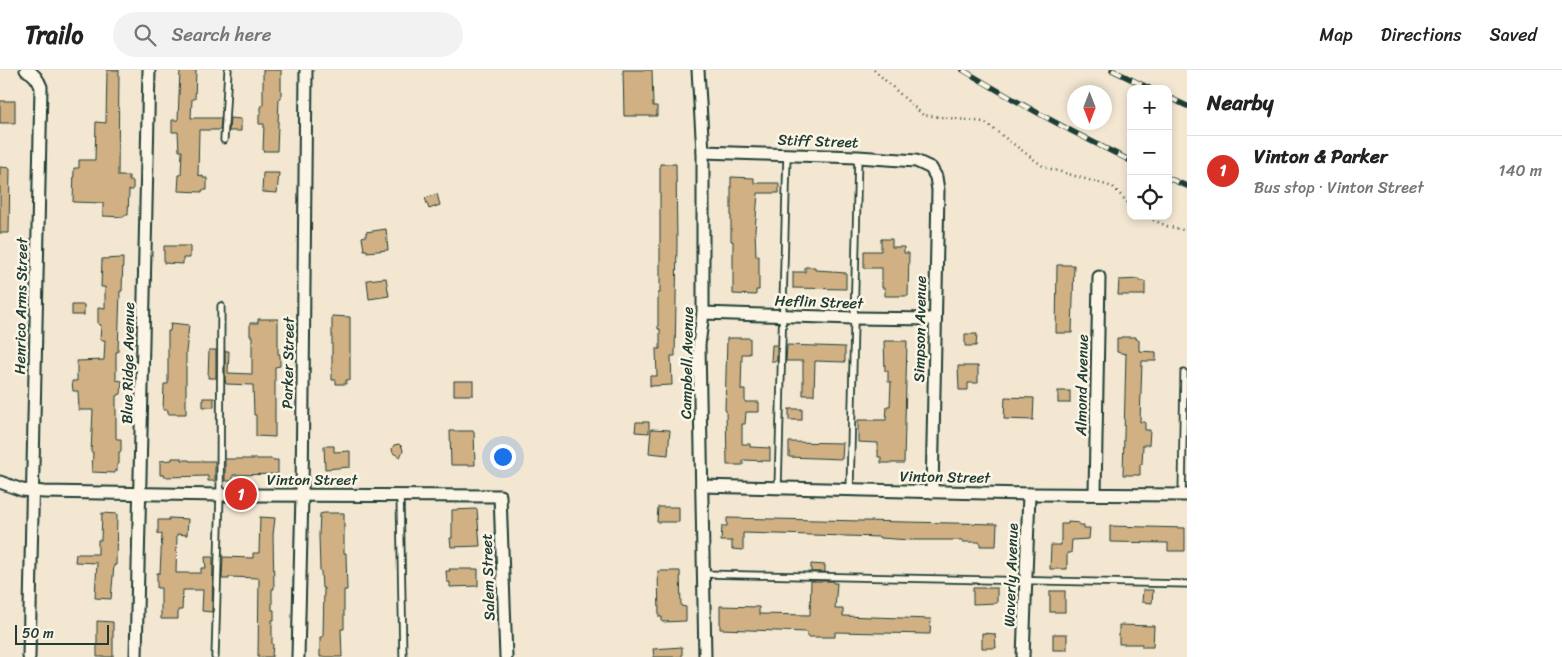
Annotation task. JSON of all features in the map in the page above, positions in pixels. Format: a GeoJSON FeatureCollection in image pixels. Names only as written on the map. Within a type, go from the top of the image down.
{"type":"FeatureCollection","features":[{"type":"Feature","properties":{"kind":"street","name":"Henrico Arms Street"},"geometry":{"type":"LineString","coordinates":[[26,70],[34,74],[41,87],[29,657]]}},
{"type":"Feature","properties":{"kind":"street","name":"Blue Ridge Avenue"},"geometry":{"type":"LineString","coordinates":[[136,657],[149,70]]}},
{"type":"Feature","properties":{"kind":"street","name":"Parker Street"},"geometry":{"type":"LineString","coordinates":[[298,657],[302,495],[306,70]]}},
{"type":"Feature","properties":{"kind":"street","name":"Campbell Avenue"},"geometry":{"type":"LineString","coordinates":[[698,70],[703,152],[703,313],[699,345],[705,657]]}},
{"type":"Feature","properties":{"kind":"street","name":"Stiff Street"},"geometry":{"type":"LineString","coordinates":[[703,152],[858,157],[916,161],[931,168]]}},
{"type":"Feature","properties":{"kind":"street","name":"Simpson Avenue"},"geometry":{"type":"LineString","coordinates":[[931,168],[936,177],[938,190],[932,492]]}},
{"type":"Feature","properties":{"kind":"street","name":"Almond Avenue"},"geometry":{"type":"LineString","coordinates":[[1095,493],[1099,277]]}},
{"type":"Feature","properties":{"kind":"street","name":"Heflin Street"},"geometry":{"type":"LineString","coordinates":[[703,313],[935,319]]}},
{"type":"Feature","properties":{"kind":"street","name":"Vinton Street"},"geometry":{"type":"LineString","coordinates":[[0,482],[22,490],[33,491],[220,495],[500,496]]}},
{"type":"Feature","properties":{"kind":"street","name":"Vinton Street"},"geometry":{"type":"LineString","coordinates":[[702,486],[1029,494],[1184,495]]}},
{"type":"Feature","properties":{"kind":"street","name":"Waverly Avenue"},"geometry":{"type":"LineString","coordinates":[[1023,657],[1029,494]]}},
{"type":"Feature","properties":{"kind":"street","name":"Salem Street"},"geometry":{"type":"LineString","coordinates":[[500,496],[506,657]]}},
{"type":"Feature","properties":{"kind":"lane"},"geometry":{"type":"LineString","coordinates":[[224,140],[228,70]]}},
{"type":"Feature","properties":{"kind":"lane"},"geometry":{"type":"LineString","coordinates":[[778,488],[787,155]]}},
{"type":"Feature","properties":{"kind":"lane"},"geometry":{"type":"LineString","coordinates":[[850,490],[858,157]]}},
{"type":"Feature","properties":{"kind":"lane"},"geometry":{"type":"LineString","coordinates":[[215,657],[220,495],[221,306]]}},
{"type":"Feature","properties":{"kind":"lane"},"geometry":{"type":"LineString","coordinates":[[1184,373],[1184,495]]}},
{"type":"Feature","properties":{"kind":"lane"},"geometry":{"type":"LineString","coordinates":[[400,495],[403,657]]}},
{"type":"Feature","properties":{"kind":"lane"},"geometry":{"type":"LineString","coordinates":[[703,574],[1187,584]]}},
{"type":"Feature","properties":{"kind":"path"},"geometry":{"type":"LineString","coordinates":[[874,70],[923,114],[984,122],[1044,167],[1113,187],[1127,202]]}},
{"type":"Feature","properties":{"kind":"path"},"geometry":{"type":"LineString","coordinates":[[1153,220],[1187,231]]}},
{"type":"Feature","properties":{"kind":"building"},"geometry":{"type":"Polygon","coordinates":[[[107,70],[119,70],[118,176],[129,176],[129,181],[133,181],[133,190],[129,190],[128,215],[124,215],[124,217],[103,216],[103,203],[73,202],[74,168],[79,168],[79,160],[95,160],[96,122],[106,123],[107,70]]]}},
{"type":"Feature","properties":{"kind":"building"},"geometry":{"type":"Polygon","coordinates":[[[180,70],[196,70],[195,99],[192,99],[191,118],[221,118],[220,130],[199,130],[198,175],[207,178],[207,190],[202,190],[202,192],[178,191],[182,151],[179,151],[178,132],[172,132],[172,120],[178,120],[180,70]]]}},
{"type":"Feature","properties":{"kind":"building"},"geometry":{"type":"Polygon","coordinates":[[[263,70],[281,70],[277,151],[263,151],[264,124],[259,124],[259,114],[261,114],[261,106],[263,106],[263,70]]]}},
{"type":"Feature","properties":{"kind":"building"},"geometry":{"type":"Polygon","coordinates":[[[623,70],[652,70],[653,106],[657,106],[657,116],[624,116],[623,70]]]}},
{"type":"Feature","properties":{"kind":"building"},"geometry":{"type":"Polygon","coordinates":[[[0,101],[15,101],[15,123],[0,123],[0,101]]]}},
{"type":"Feature","properties":{"kind":"building"},"geometry":{"type":"Polygon","coordinates":[[[230,118],[241,119],[241,131],[229,131],[230,118]]]}},
{"type":"Feature","properties":{"kind":"building"},"geometry":{"type":"Polygon","coordinates":[[[660,164],[676,164],[675,356],[671,356],[672,385],[650,386],[650,376],[657,376],[656,349],[660,349],[658,293],[660,293],[660,164]]]}},
{"type":"Feature","properties":{"kind":"building"},"geometry":{"type":"Polygon","coordinates":[[[0,167],[10,168],[9,233],[0,233],[0,167]]]}},
{"type":"Feature","properties":{"kind":"building"},"geometry":{"type":"Polygon","coordinates":[[[263,173],[279,173],[277,193],[262,192],[263,173]]]}},
{"type":"Feature","properties":{"kind":"building"},"geometry":{"type":"Polygon","coordinates":[[[731,177],[754,178],[754,183],[779,183],[779,193],[758,193],[755,230],[756,256],[759,256],[759,290],[756,290],[756,295],[733,294],[731,177]]]}},
{"type":"Feature","properties":{"kind":"building"},"geometry":{"type":"Polygon","coordinates":[[[437,194],[440,205],[429,209],[425,198],[437,194]]]}},
{"type":"Feature","properties":{"kind":"building"},"geometry":{"type":"Polygon","coordinates":[[[386,229],[388,250],[367,252],[367,250],[364,250],[362,237],[366,236],[366,232],[386,229]]]}},
{"type":"Feature","properties":{"kind":"building"},"geometry":{"type":"Polygon","coordinates":[[[881,239],[892,239],[892,247],[904,247],[904,253],[909,253],[908,296],[885,296],[885,288],[882,288],[882,268],[864,268],[864,251],[881,251],[881,239]]]}},
{"type":"Feature","properties":{"kind":"building"},"geometry":{"type":"Polygon","coordinates":[[[164,246],[190,246],[190,258],[183,258],[183,264],[164,263],[164,246]]]}},
{"type":"Feature","properties":{"kind":"building"},"geometry":{"type":"Polygon","coordinates":[[[123,258],[118,352],[116,352],[116,380],[122,381],[121,394],[116,396],[116,438],[121,439],[121,452],[119,452],[119,464],[117,464],[117,471],[115,473],[92,472],[93,410],[79,410],[78,391],[73,391],[72,381],[77,381],[77,361],[104,360],[105,340],[100,340],[101,325],[98,324],[98,307],[105,308],[105,287],[101,287],[102,259],[123,258]]]}},
{"type":"Feature","properties":{"kind":"building"},"geometry":{"type":"Polygon","coordinates":[[[1057,265],[1074,265],[1072,333],[1056,333],[1057,265]]]}},
{"type":"Feature","properties":{"kind":"building"},"geometry":{"type":"Polygon","coordinates":[[[805,267],[815,267],[815,270],[846,273],[846,289],[793,288],[793,272],[805,272],[805,267]]]}},
{"type":"Feature","properties":{"kind":"building"},"geometry":{"type":"Polygon","coordinates":[[[386,278],[389,296],[369,299],[367,280],[386,278]]]}},
{"type":"Feature","properties":{"kind":"building"},"geometry":{"type":"Polygon","coordinates":[[[1139,279],[1139,281],[1145,281],[1145,295],[1118,295],[1119,280],[1139,279]]]}},
{"type":"Feature","properties":{"kind":"building"},"geometry":{"type":"Polygon","coordinates":[[[72,305],[84,305],[84,315],[72,315],[72,305]]]}},
{"type":"Feature","properties":{"kind":"building"},"geometry":{"type":"Polygon","coordinates":[[[332,316],[350,317],[350,380],[346,380],[346,384],[336,384],[336,380],[332,380],[332,316]]]}},
{"type":"Feature","properties":{"kind":"building"},"geometry":{"type":"Polygon","coordinates":[[[258,319],[278,319],[280,366],[275,367],[275,437],[256,436],[253,385],[226,384],[225,379],[225,351],[229,351],[228,373],[252,374],[250,323],[258,323],[258,319]]]}},
{"type":"Feature","properties":{"kind":"building"},"geometry":{"type":"Polygon","coordinates":[[[171,323],[189,325],[186,352],[186,414],[168,414],[168,410],[163,410],[164,384],[168,384],[168,331],[170,331],[171,323]]]}},
{"type":"Feature","properties":{"kind":"building"},"geometry":{"type":"Polygon","coordinates":[[[965,334],[977,334],[976,346],[965,346],[965,334]]]}},
{"type":"Feature","properties":{"kind":"building"},"geometry":{"type":"Polygon","coordinates":[[[1136,337],[1139,340],[1139,351],[1156,352],[1156,361],[1142,361],[1140,422],[1145,422],[1145,430],[1150,430],[1149,445],[1143,445],[1140,475],[1123,475],[1126,354],[1117,352],[1117,338],[1136,337]]]}},
{"type":"Feature","properties":{"kind":"building"},"geometry":{"type":"Polygon","coordinates":[[[727,338],[750,338],[750,354],[742,354],[741,390],[745,390],[745,402],[759,402],[759,412],[746,412],[745,424],[742,424],[742,444],[750,444],[750,447],[770,448],[770,461],[743,460],[743,465],[727,465],[725,410],[727,338]]]}},
{"type":"Feature","properties":{"kind":"building"},"geometry":{"type":"Polygon","coordinates":[[[884,341],[907,341],[904,463],[881,463],[881,457],[878,457],[878,443],[858,442],[858,420],[886,420],[887,406],[890,406],[891,382],[888,382],[888,371],[885,371],[884,341]]]}},
{"type":"Feature","properties":{"kind":"building"},"geometry":{"type":"Polygon","coordinates":[[[772,345],[777,345],[777,361],[771,361],[772,345]]]}},
{"type":"Feature","properties":{"kind":"building"},"geometry":{"type":"Polygon","coordinates":[[[787,345],[845,347],[845,362],[815,361],[814,395],[803,395],[803,361],[786,361],[787,345]]]}},
{"type":"Feature","properties":{"kind":"building"},"geometry":{"type":"Polygon","coordinates":[[[209,350],[216,350],[216,378],[208,378],[209,350]]]}},
{"type":"Feature","properties":{"kind":"building"},"geometry":{"type":"Polygon","coordinates":[[[958,366],[978,366],[978,383],[968,383],[968,390],[959,390],[958,366]]]}},
{"type":"Feature","properties":{"kind":"building"},"geometry":{"type":"Polygon","coordinates":[[[454,381],[473,381],[473,395],[454,395],[454,381]]]}},
{"type":"Feature","properties":{"kind":"building"},"geometry":{"type":"Polygon","coordinates":[[[1058,391],[1070,391],[1070,403],[1058,403],[1058,391]]]}},
{"type":"Feature","properties":{"kind":"building"},"geometry":{"type":"Polygon","coordinates":[[[1005,397],[1034,398],[1033,420],[1004,419],[1005,397]]]}},
{"type":"Feature","properties":{"kind":"building"},"geometry":{"type":"Polygon","coordinates":[[[203,398],[214,398],[214,407],[203,407],[203,398]]]}},
{"type":"Feature","properties":{"kind":"building"},"geometry":{"type":"Polygon","coordinates":[[[789,409],[802,409],[802,420],[789,420],[789,409]]]}},
{"type":"Feature","properties":{"kind":"building"},"geometry":{"type":"Polygon","coordinates":[[[636,422],[649,422],[649,433],[635,432],[636,422]]]}},
{"type":"Feature","properties":{"kind":"building"},"geometry":{"type":"Polygon","coordinates":[[[651,429],[670,430],[668,455],[649,453],[651,429]]]}},
{"type":"Feature","properties":{"kind":"building"},"geometry":{"type":"Polygon","coordinates":[[[450,431],[474,431],[475,465],[451,465],[450,431]]]}},
{"type":"Feature","properties":{"kind":"building"},"geometry":{"type":"Polygon","coordinates":[[[789,442],[843,443],[842,459],[789,457],[789,442]]]}},
{"type":"Feature","properties":{"kind":"building"},"geometry":{"type":"Polygon","coordinates":[[[399,444],[403,451],[400,457],[393,453],[392,449],[394,445],[399,444]]]}},
{"type":"Feature","properties":{"kind":"building"},"geometry":{"type":"Polygon","coordinates":[[[324,446],[334,446],[334,452],[350,451],[350,467],[325,469],[324,446]]]}},
{"type":"Feature","properties":{"kind":"building"},"geometry":{"type":"Polygon","coordinates":[[[172,458],[182,458],[182,460],[189,461],[215,461],[215,481],[208,481],[208,476],[164,477],[164,475],[160,475],[160,461],[172,460],[172,458]]]}},
{"type":"Feature","properties":{"kind":"building"},"geometry":{"type":"Polygon","coordinates":[[[225,459],[278,460],[278,474],[233,475],[233,481],[225,481],[225,459]]]}},
{"type":"Feature","properties":{"kind":"building"},"geometry":{"type":"Polygon","coordinates":[[[658,507],[679,507],[679,522],[657,522],[658,507]]]}},
{"type":"Feature","properties":{"kind":"building"},"geometry":{"type":"Polygon","coordinates":[[[477,509],[480,546],[451,547],[452,510],[477,509]]]}},
{"type":"Feature","properties":{"kind":"building"},"geometry":{"type":"Polygon","coordinates":[[[102,513],[117,514],[116,565],[114,565],[111,599],[95,598],[97,563],[75,562],[76,554],[98,554],[98,540],[101,540],[102,513]]]}},
{"type":"Feature","properties":{"kind":"building"},"geometry":{"type":"Polygon","coordinates":[[[344,513],[344,553],[346,553],[347,590],[344,590],[344,629],[341,629],[342,657],[320,657],[320,637],[323,637],[324,588],[322,588],[320,571],[319,535],[320,514],[344,513]]]}},
{"type":"Feature","properties":{"kind":"building"},"geometry":{"type":"Polygon","coordinates":[[[260,517],[275,518],[273,535],[274,589],[272,589],[272,610],[274,610],[274,620],[272,620],[272,657],[258,657],[259,578],[229,577],[229,579],[222,579],[223,557],[253,558],[253,553],[259,553],[260,517]]]}},
{"type":"Feature","properties":{"kind":"building"},"geometry":{"type":"Polygon","coordinates":[[[169,518],[188,519],[187,535],[177,534],[176,573],[201,573],[201,568],[206,568],[205,557],[213,557],[212,612],[202,611],[203,590],[183,590],[182,610],[178,610],[178,619],[161,619],[161,588],[157,588],[157,573],[160,573],[162,534],[158,534],[158,520],[169,520],[169,518]]]}},
{"type":"Feature","properties":{"kind":"building"},"geometry":{"type":"Polygon","coordinates":[[[727,518],[997,524],[996,546],[980,546],[980,542],[963,542],[963,540],[910,540],[880,537],[743,533],[743,550],[732,549],[732,541],[721,541],[722,526],[727,526],[727,518]]]}},
{"type":"Feature","properties":{"kind":"building"},"geometry":{"type":"Polygon","coordinates":[[[1068,522],[1079,523],[1079,525],[1084,525],[1084,528],[1090,528],[1089,539],[1072,540],[1071,553],[1067,553],[1067,569],[1050,569],[1051,545],[1061,545],[1061,524],[1068,524],[1068,522]]]}},
{"type":"Feature","properties":{"kind":"building"},"geometry":{"type":"Polygon","coordinates":[[[1110,526],[1185,528],[1185,551],[1168,551],[1168,543],[1110,542],[1110,526]]]}},
{"type":"Feature","properties":{"kind":"building"},"geometry":{"type":"Polygon","coordinates":[[[811,564],[825,565],[825,572],[811,572],[811,564]]]}},
{"type":"Feature","properties":{"kind":"building"},"geometry":{"type":"Polygon","coordinates":[[[449,569],[478,569],[478,586],[450,587],[450,582],[447,582],[446,571],[450,571],[449,569]]]}},
{"type":"Feature","properties":{"kind":"building"},"geometry":{"type":"Polygon","coordinates":[[[658,571],[680,571],[681,606],[686,607],[686,621],[662,622],[662,617],[659,617],[658,571]]]}},
{"type":"Feature","properties":{"kind":"building"},"geometry":{"type":"Polygon","coordinates":[[[811,581],[833,581],[833,583],[837,583],[835,609],[843,609],[843,616],[931,619],[930,634],[835,632],[835,637],[807,637],[807,632],[720,629],[720,606],[759,607],[759,614],[810,615],[811,581]]]}},
{"type":"Feature","properties":{"kind":"building"},"geometry":{"type":"Polygon","coordinates":[[[973,588],[997,588],[997,603],[973,604],[973,588]]]}},
{"type":"Feature","properties":{"kind":"building"},"geometry":{"type":"Polygon","coordinates":[[[1143,590],[1153,590],[1152,603],[1142,602],[1143,590]]]}},
{"type":"Feature","properties":{"kind":"building"},"geometry":{"type":"Polygon","coordinates":[[[1050,591],[1065,591],[1065,612],[1050,612],[1050,591]]]}},
{"type":"Feature","properties":{"kind":"building"},"geometry":{"type":"Polygon","coordinates":[[[97,621],[113,622],[113,657],[97,657],[97,621]]]}},
{"type":"Feature","properties":{"kind":"building"},"geometry":{"type":"Polygon","coordinates":[[[1119,625],[1154,626],[1153,647],[1142,647],[1142,644],[1119,644],[1119,625]]]}},
{"type":"Feature","properties":{"kind":"building"},"geometry":{"type":"Polygon","coordinates":[[[982,633],[995,634],[996,648],[982,648],[982,633]]]}},
{"type":"Feature","properties":{"kind":"building"},"geometry":{"type":"Polygon","coordinates":[[[1053,634],[1067,634],[1067,650],[1053,650],[1053,634]]]}},
{"type":"Feature","properties":{"kind":"building"},"geometry":{"type":"Polygon","coordinates":[[[682,647],[682,657],[654,657],[653,649],[682,647]]]}},
{"type":"Feature","properties":{"kind":"railway"},"geometry":{"type":"LineString","coordinates":[[963,70],[1088,140],[1127,159]]}},
{"type":"Feature","properties":{"kind":"railway"},"geometry":{"type":"LineString","coordinates":[[1112,70],[1143,85]]}},
{"type":"Feature","properties":{"kind":"railway"},"geometry":{"type":"LineString","coordinates":[[1172,99],[1187,106]]}},
{"type":"Feature","properties":{"kind":"railway"},"geometry":{"type":"LineString","coordinates":[[1172,180],[1187,186]]}},
{"type":"Feature","properties":{"kind":"place","name":"Vinton & Parker"},"geometry":{"type":"Point","coordinates":[241,494]}}]}
